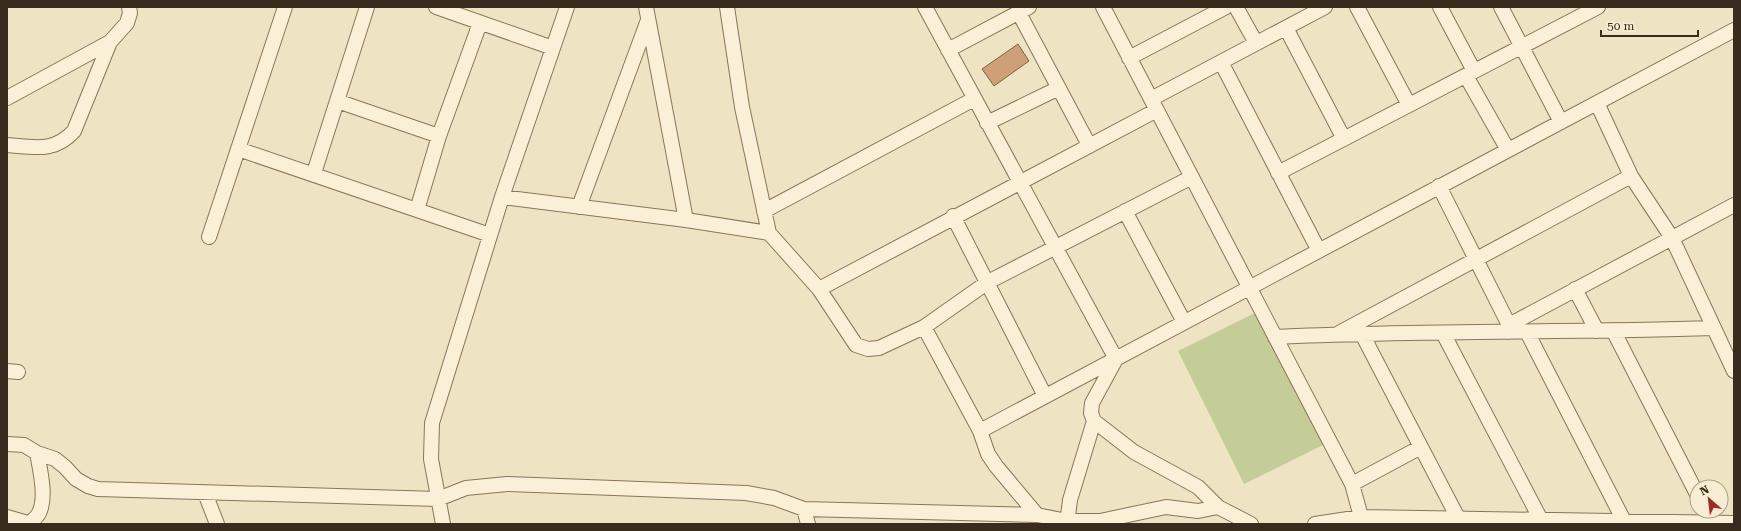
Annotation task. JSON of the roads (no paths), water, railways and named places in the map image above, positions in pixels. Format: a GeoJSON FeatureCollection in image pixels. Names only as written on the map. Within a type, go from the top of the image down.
{"type":"FeatureCollection","features":[{"type":"Feature","properties":{"kind":"street"},"geometry":{"type":"LineString","coordinates":[[7,98],[110,42],[127,23],[130,13],[128,7]]}},
{"type":"Feature","properties":{"kind":"street"},"geometry":{"type":"LineString","coordinates":[[209,237],[285,7]]}},
{"type":"Feature","properties":{"kind":"street"},"geometry":{"type":"LineString","coordinates":[[314,174],[367,7]]}},
{"type":"Feature","properties":{"kind":"street"},"geometry":{"type":"LineString","coordinates":[[436,7],[553,48]]}},
{"type":"Feature","properties":{"kind":"street"},"geometry":{"type":"LineString","coordinates":[[443,524],[431,459],[432,423],[502,197],[567,7]]}},
{"type":"Feature","properties":{"kind":"street"},"geometry":{"type":"LineString","coordinates":[[727,7],[742,107],[770,233],[819,288],[856,344],[862,347],[868,349],[879,348],[924,327],[988,282],[1192,177]]}},
{"type":"Feature","properties":{"kind":"street"},"geometry":{"type":"LineString","coordinates":[[925,7],[1054,248],[1116,359]]}},
{"type":"Feature","properties":{"kind":"street"},"geometry":{"type":"LineString","coordinates":[[1103,7],[1352,484],[1362,521]]}},
{"type":"Feature","properties":{"kind":"street"},"geometry":{"type":"LineString","coordinates":[[1129,58],[1226,7]]}},
{"type":"Feature","properties":{"kind":"street"},"geometry":{"type":"LineString","coordinates":[[1236,7],[1256,44]]}},
{"type":"Feature","properties":{"kind":"street"},"geometry":{"type":"LineString","coordinates":[[819,288],[1089,145],[1221,62],[1325,7]]}},
{"type":"Feature","properties":{"kind":"street"},"geometry":{"type":"LineString","coordinates":[[1357,7],[1409,105]]}},
{"type":"Feature","properties":{"kind":"street"},"geometry":{"type":"LineString","coordinates":[[1440,7],[1470,74],[1508,150]]}},
{"type":"Feature","properties":{"kind":"street"},"geometry":{"type":"LineString","coordinates":[[1501,7],[1561,122]]}},
{"type":"Feature","properties":{"kind":"street"},"geometry":{"type":"LineString","coordinates":[[1278,173],[1598,7]]}},
{"type":"Feature","properties":{"kind":"street"},"geometry":{"type":"LineString","coordinates":[[948,50],[1024,10],[1059,88],[1089,145]]}},
{"type":"Feature","properties":{"kind":"street"},"geometry":{"type":"LineString","coordinates":[[579,207],[647,13]]}},
{"type":"Feature","properties":{"kind":"street"},"geometry":{"type":"LineString","coordinates":[[647,13],[686,220]]}},
{"type":"Feature","properties":{"kind":"street"},"geometry":{"type":"LineString","coordinates":[[417,210],[439,136],[480,23]]}},
{"type":"Feature","properties":{"kind":"street"},"geometry":{"type":"LineString","coordinates":[[1286,28],[1344,139]]}},
{"type":"Feature","properties":{"kind":"street"},"geometry":{"type":"LineString","coordinates":[[980,431],[1734,30]]}},
{"type":"Feature","properties":{"kind":"street"},"geometry":{"type":"LineString","coordinates":[[7,145],[48,148],[64,142],[74,131],[110,42]]}},
{"type":"Feature","properties":{"kind":"street"},"geometry":{"type":"LineString","coordinates":[[1221,62],[1319,251]]}},
{"type":"Feature","properties":{"kind":"street"},"geometry":{"type":"LineString","coordinates":[[987,123],[1059,88]]}},
{"type":"Feature","properties":{"kind":"street"},"geometry":{"type":"LineString","coordinates":[[764,211],[974,99]]}},
{"type":"Feature","properties":{"kind":"street"},"geometry":{"type":"LineString","coordinates":[[337,101],[439,136]]}},
{"type":"Feature","properties":{"kind":"street"},"geometry":{"type":"LineString","coordinates":[[1597,102],[1631,176],[1672,238],[1734,371]]}},
{"type":"Feature","properties":{"kind":"street"},"geometry":{"type":"LineString","coordinates":[[238,149],[490,235]]}},
{"type":"Feature","properties":{"kind":"street"},"geometry":{"type":"LineString","coordinates":[[1336,334],[1631,176]]}},
{"type":"Feature","properties":{"kind":"street"},"geometry":{"type":"LineString","coordinates":[[1440,186],[1509,328]]}},
{"type":"Feature","properties":{"kind":"street"},"geometry":{"type":"LineString","coordinates":[[502,197],[686,220],[770,233]]}},
{"type":"Feature","properties":{"kind":"street"},"geometry":{"type":"LineString","coordinates":[[1509,328],[1575,289],[1734,205]]}},
{"type":"Feature","properties":{"kind":"street"},"geometry":{"type":"LineString","coordinates":[[1125,212],[1184,322]]}},
{"type":"Feature","properties":{"kind":"street"},"geometry":{"type":"LineString","coordinates":[[953,216],[1045,396]]}},
{"type":"Feature","properties":{"kind":"street"},"geometry":{"type":"LineString","coordinates":[[1575,289],[1597,332]]}},
{"type":"Feature","properties":{"kind":"street"},"geometry":{"type":"LineString","coordinates":[[924,327],[980,431],[988,454],[996,466],[1037,514]]}},
{"type":"Feature","properties":{"kind":"street"},"geometry":{"type":"LineString","coordinates":[[1275,337],[1336,334],[1443,333],[1509,328],[1527,332],[1614,332],[1713,328]]}},
{"type":"Feature","properties":{"kind":"street"},"geometry":{"type":"LineString","coordinates":[[1527,332],[1624,521]]}},
{"type":"Feature","properties":{"kind":"street"},"geometry":{"type":"LineString","coordinates":[[1614,332],[1689,479]]}},
{"type":"Feature","properties":{"kind":"street"},"geometry":{"type":"LineString","coordinates":[[1443,333],[1541,520]]}},
{"type":"Feature","properties":{"kind":"street"},"geometry":{"type":"LineString","coordinates":[[1362,334],[1421,447],[1451,520]]}},
{"type":"Feature","properties":{"kind":"street"},"geometry":{"type":"LineString","coordinates":[[1116,359],[1092,403],[1091,413],[1094,421],[1134,452],[1198,487],[1218,507],[1251,524]]}},
{"type":"Feature","properties":{"kind":"street"},"geometry":{"type":"LineString","coordinates":[[1067,523],[1070,500],[1094,421]]}},
{"type":"Feature","properties":{"kind":"street"},"geometry":{"type":"LineString","coordinates":[[7,444],[24,445],[36,453],[55,459],[76,479],[88,486],[98,489],[438,499],[466,488],[507,484],[746,493],[774,498],[804,509],[1037,514],[1067,523],[1100,521],[1166,507],[1198,510],[1218,507]]}},
{"type":"Feature","properties":{"kind":"street"},"geometry":{"type":"LineString","coordinates":[[1352,484],[1421,447]]}},
{"type":"Feature","properties":{"kind":"street"},"geometry":{"type":"LineString","coordinates":[[7,517],[31,523],[39,513],[42,491],[36,453]]}},
{"type":"Feature","properties":{"kind":"street"},"geometry":{"type":"LineString","coordinates":[[205,493],[217,524]]}},
{"type":"Feature","properties":{"kind":"street"},"geometry":{"type":"LineString","coordinates":[[804,509],[808,524]]}},
{"type":"Feature","properties":{"kind":"street"},"geometry":{"type":"LineString","coordinates":[[1315,524],[1362,521],[1624,521],[1689,518]]}},
{"type":"Feature","properties":{"kind":"street"},"geometry":{"type":"LineString","coordinates":[[1717,519],[1734,523]]}}]}
